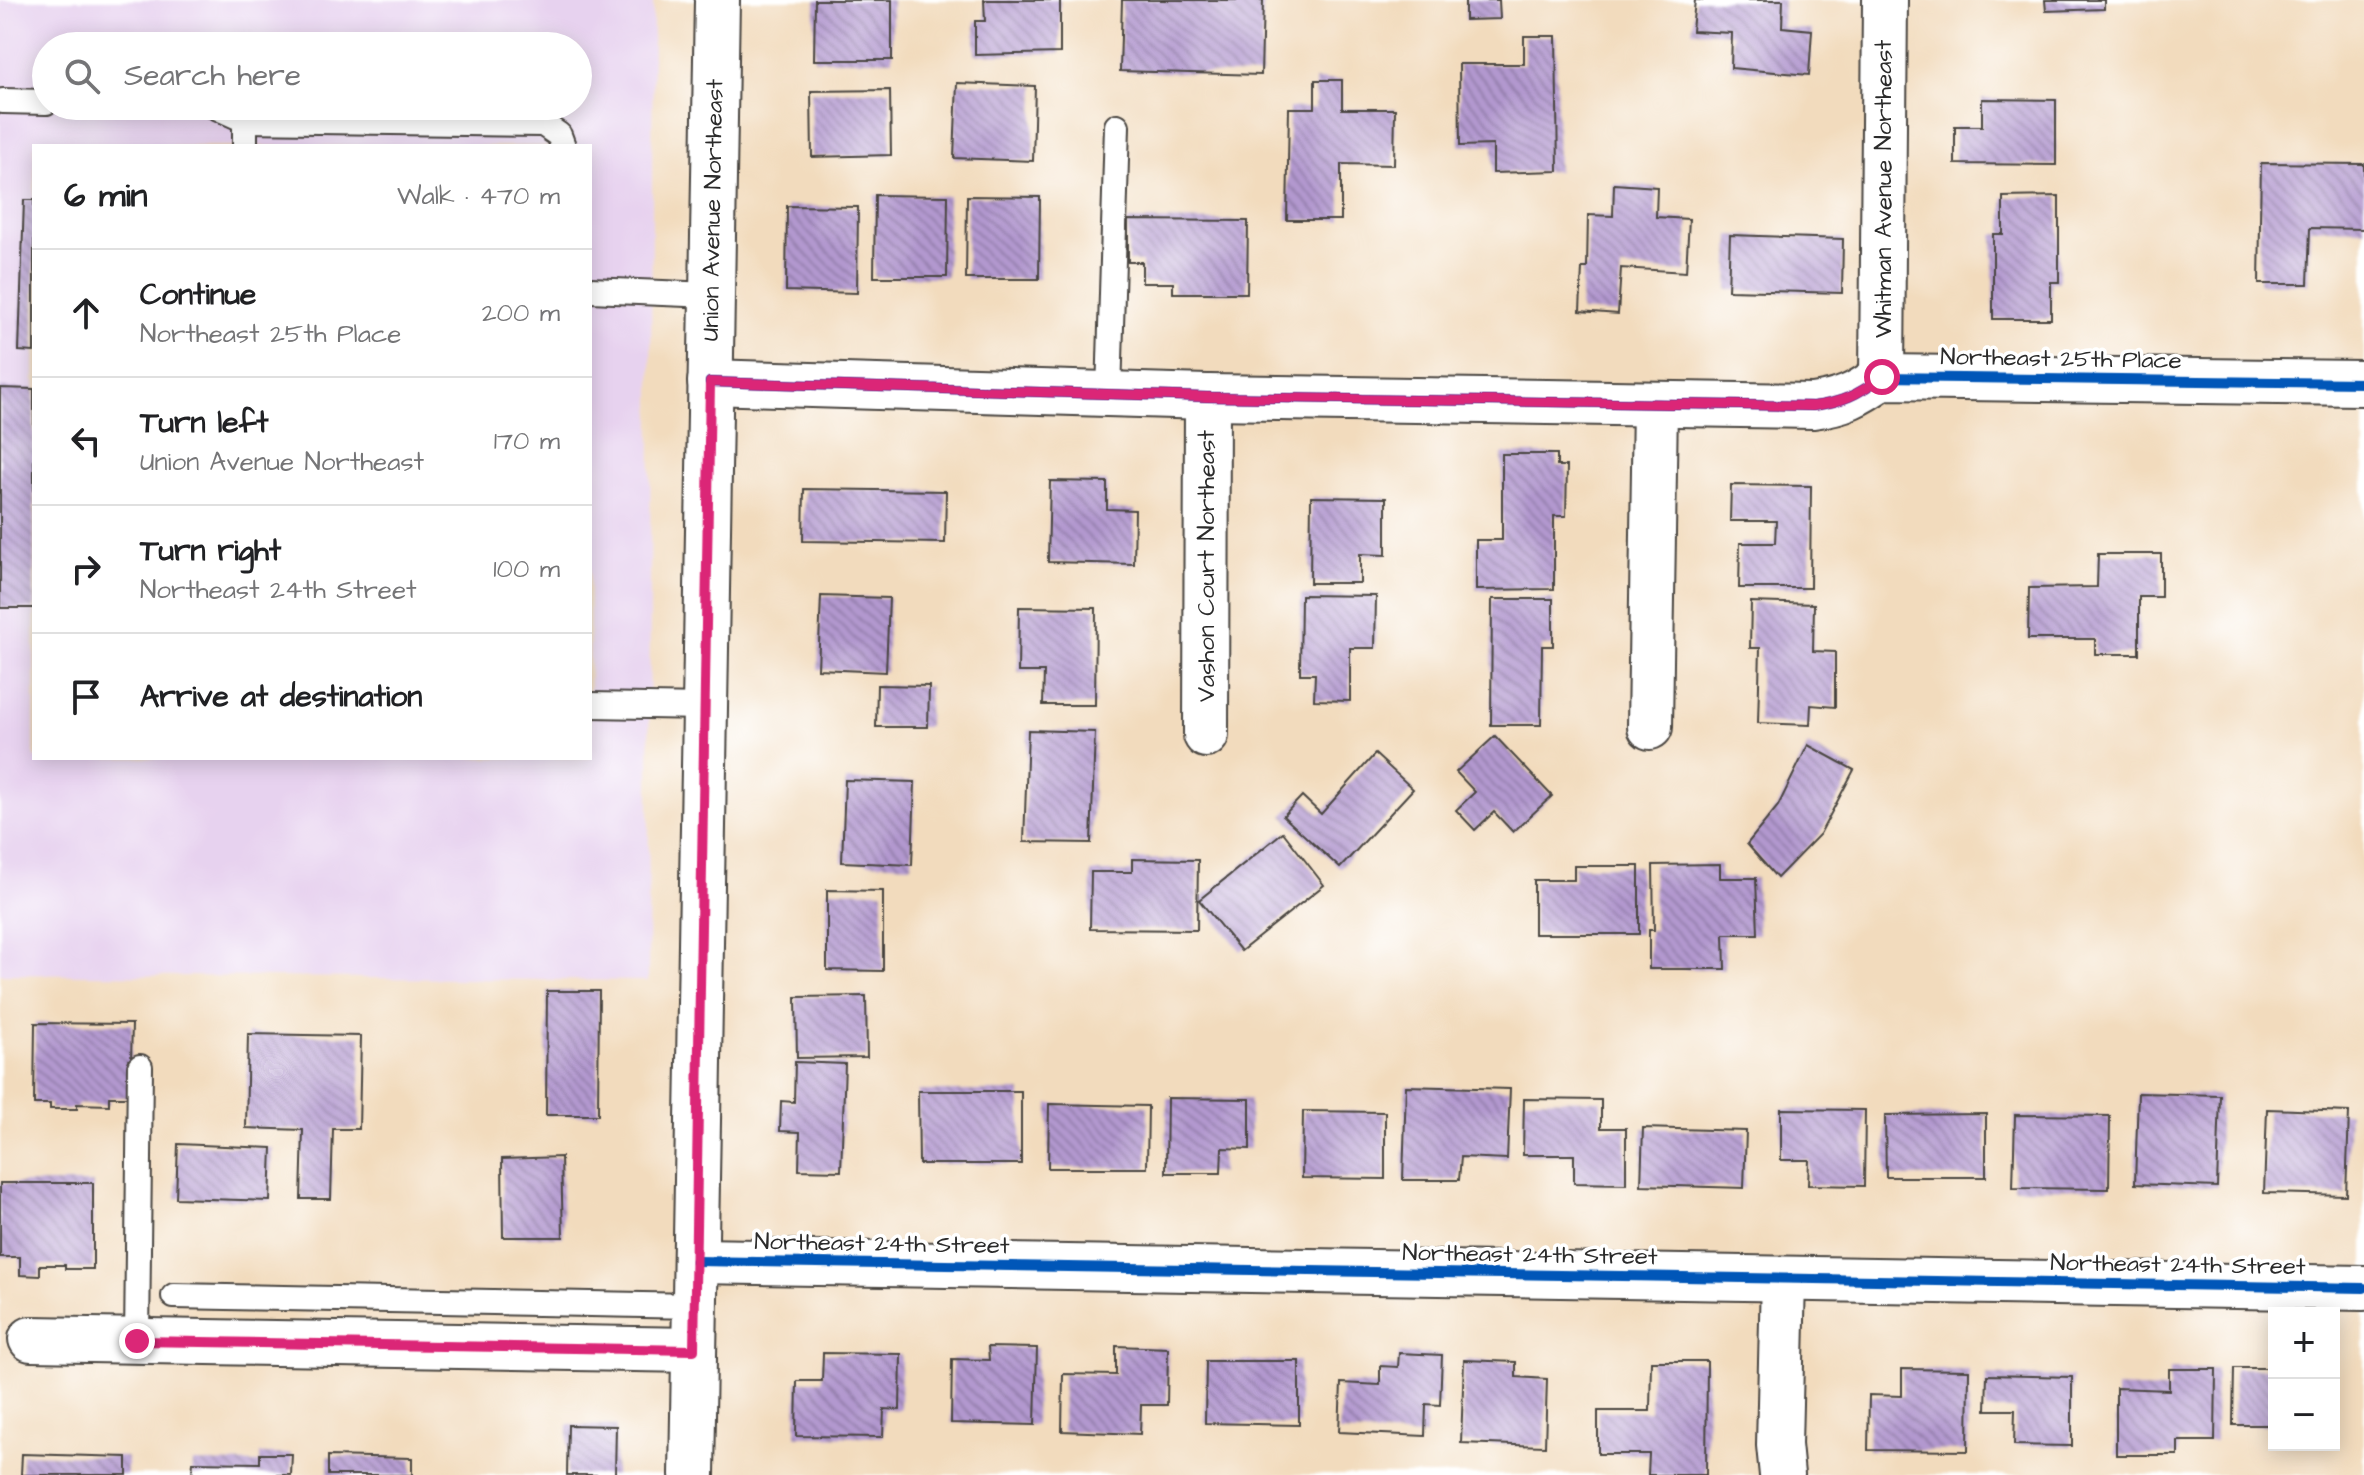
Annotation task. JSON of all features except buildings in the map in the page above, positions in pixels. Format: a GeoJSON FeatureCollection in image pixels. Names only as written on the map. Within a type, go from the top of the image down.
{"type":"FeatureCollection","features":[{"type":"Feature","properties":{"kind":"street","name":"Union Avenue Northeast"},"geometry":{"type":"LineString","coordinates":[[692,1475],[717,0]]}},
{"type":"Feature","properties":{"kind":"street","name":"Whitman Avenue Northeast"},"geometry":{"type":"LineString","coordinates":[[1882,377],[1885,0]]}},
{"type":"Feature","properties":{"kind":"street","name":"Northeast 25th Place"},"geometry":{"type":"LineString","coordinates":[[1882,377],[2364,383]]}},
{"type":"Feature","properties":{"kind":"street"},"geometry":{"type":"LineString","coordinates":[[710,382],[1207,397],[1813,406],[1842,402],[1861,393],[1882,377]]}},
{"type":"Feature","properties":{"kind":"street","name":"Vashon Court Northeast"},"geometry":{"type":"LineString","coordinates":[[1206,735],[1207,397]]}},
{"type":"Feature","properties":{"kind":"street"},"geometry":{"type":"LineString","coordinates":[[1650,727],[1655,405]]}},
{"type":"Feature","properties":{"kind":"street","name":"Northeast 24th Street"},"geometry":{"type":"LineString","coordinates":[[696,1261],[2364,1288]]}},
{"type":"Feature","properties":{"kind":"street"},"geometry":{"type":"LineString","coordinates":[[1782,1475],[1779,1445],[1783,1279]]}},
{"type":"Feature","properties":{"kind":"street"},"geometry":{"type":"LineString","coordinates":[[31,1339],[694,1350]]}},
{"type":"Feature","properties":{"kind":"lane"},"geometry":{"type":"LineString","coordinates":[[3,101],[32,102]]}},
{"type":"Feature","properties":{"kind":"lane"},"geometry":{"type":"LineString","coordinates":[[245,144],[245,120],[543,124],[559,135],[562,144]]}},
{"type":"Feature","properties":{"kind":"lane"},"geometry":{"type":"LineString","coordinates":[[1109,394],[1117,126]]}},
{"type":"Feature","properties":{"kind":"lane"},"geometry":{"type":"LineString","coordinates":[[592,290],[711,295]]}},
{"type":"Feature","properties":{"kind":"lane"},"geometry":{"type":"LineString","coordinates":[[592,705],[705,707]]}},
{"type":"Feature","properties":{"kind":"lane"},"geometry":{"type":"LineString","coordinates":[[137,1341],[140,1067]]}},
{"type":"Feature","properties":{"kind":"lane"},"geometry":{"type":"LineString","coordinates":[[174,1296],[695,1306]]}},
{"type":"Feature","properties":{"kind":"shaded area"},"geometry":{"type":"Polygon","coordinates":[[[0,0],[653,0],[648,981],[0,974],[0,0]]]}},
{"type":"Feature","properties":{"kind":"cycle path"},"geometry":{"type":"LineString","coordinates":[[710,382],[1207,397],[1813,406],[1849,397],[1882,377],[2364,383]]}},
{"type":"Feature","properties":{"kind":"cycle path"},"geometry":{"type":"LineString","coordinates":[[696,1261],[2364,1288]]}},
{"type":"Feature","properties":{"kind":"route"},"geometry":{"type":"LineString","coordinates":[[137,1341],[694,1350],[710,382],[1207,397],[1813,406],[1842,402],[1861,393],[1882,377]]}}]}
